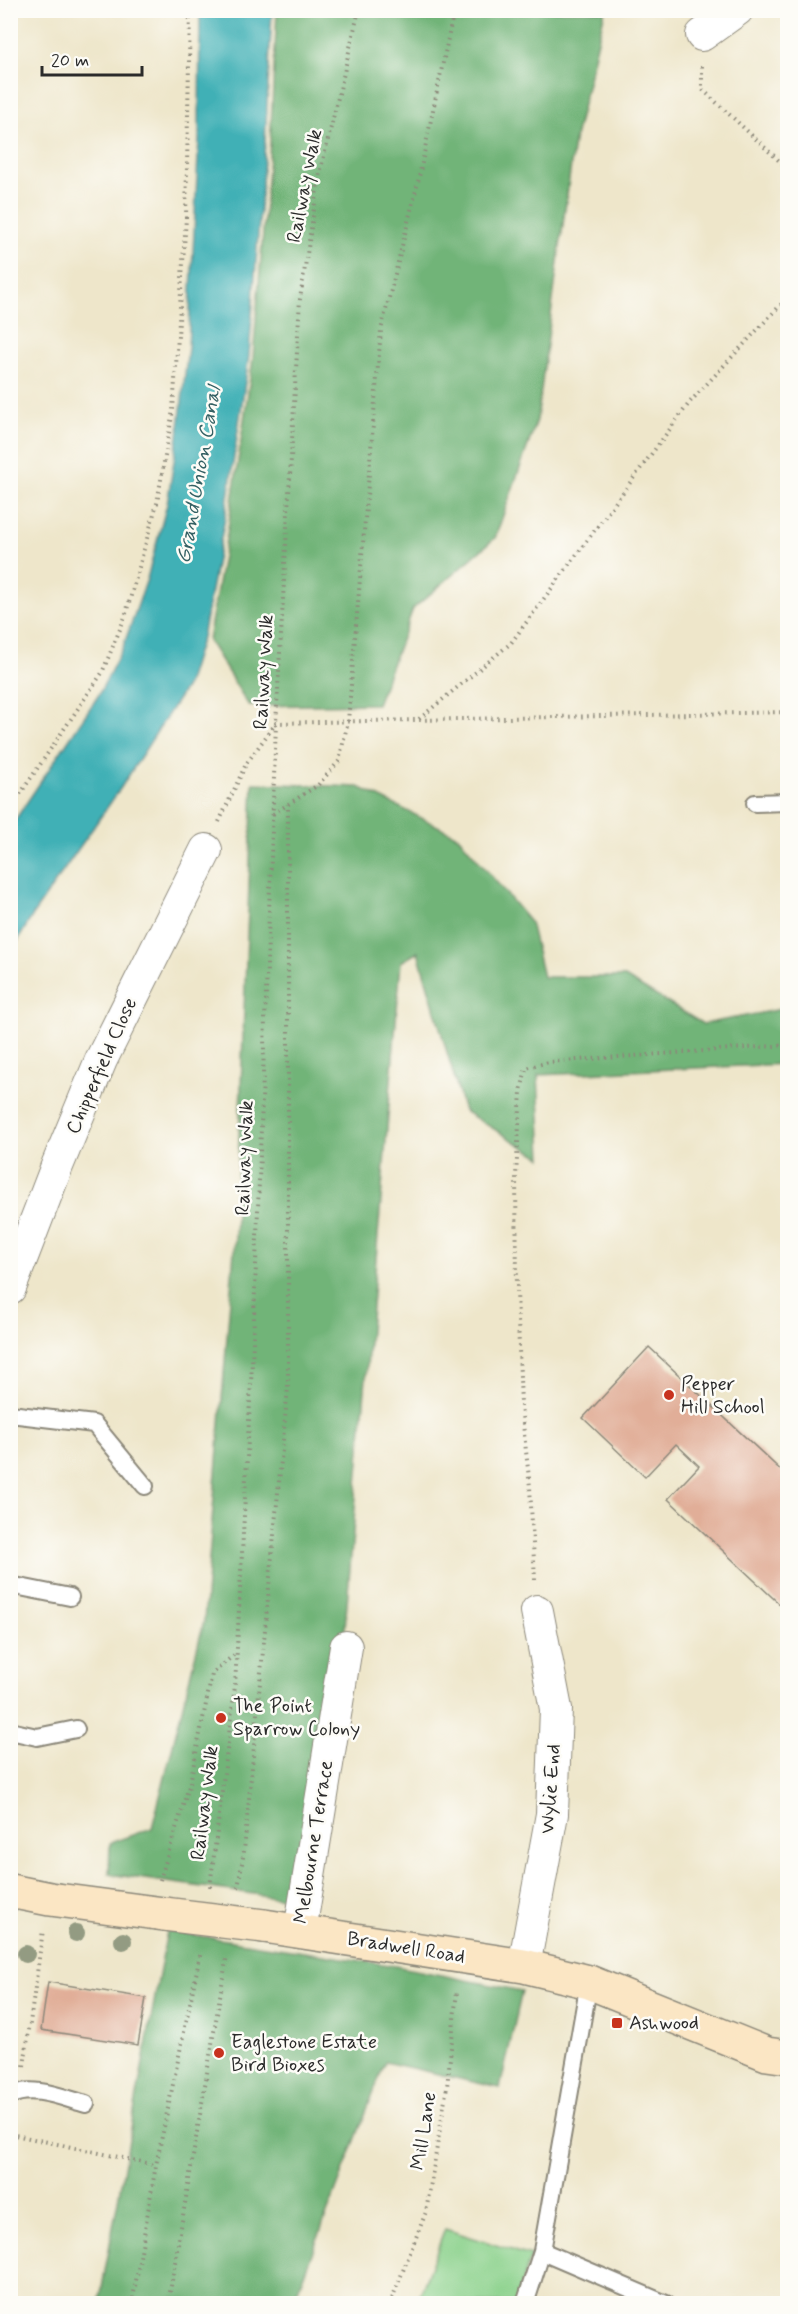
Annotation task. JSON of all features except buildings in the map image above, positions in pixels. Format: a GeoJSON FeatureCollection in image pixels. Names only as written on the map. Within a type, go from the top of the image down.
{"type":"FeatureCollection","features":[{"type":"Feature","properties":{"kind":"street"},"geometry":{"type":"LineString","coordinates":[[702,35],[737,10]]}},
{"type":"Feature","properties":{"kind":"street","name":"Chipperfield Close"},"geometry":{"type":"LineString","coordinates":[[10,1288],[101,1060],[206,850]]}},
{"type":"Feature","properties":{"kind":"street","name":"Wylie End"},"geometry":{"type":"LineString","coordinates":[[524,1966],[552,1814],[556,1709],[537,1611]]}},
{"type":"Feature","properties":{"kind":"street","name":"Melbourne Terrace"},"geometry":{"type":"LineString","coordinates":[[300,1931],[346,1647]]}},
{"type":"Feature","properties":{"kind":"street","name":"Bradwell Road"},"geometry":{"type":"LineString","coordinates":[[10,1891],[50,1899],[161,1900],[264,1926],[524,1966],[589,1982],[767,2054],[788,2057]]}},
{"type":"Feature","properties":{"kind":"lane"},"geometry":{"type":"LineString","coordinates":[[755,803],[788,802]]}},
{"type":"Feature","properties":{"kind":"lane"},"geometry":{"type":"LineString","coordinates":[[10,1414],[94,1424],[145,1486]]}},
{"type":"Feature","properties":{"kind":"lane"},"geometry":{"type":"LineString","coordinates":[[10,1585],[69,1597]]}},
{"type":"Feature","properties":{"kind":"lane"},"geometry":{"type":"LineString","coordinates":[[10,1731],[37,1737],[76,1729]]}},
{"type":"Feature","properties":{"kind":"lane"},"geometry":{"type":"LineString","coordinates":[[525,2304],[542,2251],[589,1982]]}},
{"type":"Feature","properties":{"kind":"lane"},"geometry":{"type":"LineString","coordinates":[[16,2093],[46,2093],[86,2104]]}},
{"type":"Feature","properties":{"kind":"lane"},"geometry":{"type":"LineString","coordinates":[[542,2251],[666,2304]]}},
{"type":"Feature","properties":{"kind":"path"},"geometry":{"type":"LineString","coordinates":[[10,809],[102,673],[125,617],[157,503],[173,410],[186,218],[190,10]]}},
{"type":"Feature","properties":{"kind":"path","name":"Railway Walk"},"geometry":{"type":"LineString","coordinates":[[210,1891],[235,1686],[253,1344],[276,723],[300,299],[320,177],[359,10]]}},
{"type":"Feature","properties":{"kind":"path"},"geometry":{"type":"LineString","coordinates":[[273,814],[318,785],[339,761],[348,721],[381,330],[418,182],[454,10]]}},
{"type":"Feature","properties":{"kind":"path"},"geometry":{"type":"LineString","coordinates":[[702,35],[702,89],[788,169]]}},
{"type":"Feature","properties":{"kind":"path"},"geometry":{"type":"LineString","coordinates":[[419,719],[511,643],[690,402],[788,297]]}},
{"type":"Feature","properties":{"kind":"path"},"geometry":{"type":"LineString","coordinates":[[206,850],[246,764],[276,723],[788,712]]}},
{"type":"Feature","properties":{"kind":"path"},"geometry":{"type":"LineString","coordinates":[[236,1897],[244,1851],[288,1387],[288,804]]}},
{"type":"Feature","properties":{"kind":"path"},"geometry":{"type":"LineString","coordinates":[[537,1611],[530,1487],[521,1406],[517,1290],[516,1176],[521,1091],[526,1068],[549,1062],[788,1046]]}},
{"type":"Feature","properties":{"kind":"path"},"geometry":{"type":"LineString","coordinates":[[161,1900],[190,1783],[212,1674],[236,1652]]}},
{"type":"Feature","properties":{"kind":"path"},"geometry":{"type":"LineString","coordinates":[[16,2093],[45,1917],[50,1899]]}},
{"type":"Feature","properties":{"kind":"path"},"geometry":{"type":"LineString","coordinates":[[168,2304],[228,1944]]}},
{"type":"Feature","properties":{"kind":"path"},"geometry":{"type":"LineString","coordinates":[[132,2304],[156,2165],[202,1948]]}},
{"type":"Feature","properties":{"kind":"path","name":"Mill Lane"},"geometry":{"type":"LineString","coordinates":[[390,2304],[426,2212],[447,2087],[460,1956]]}},
{"type":"Feature","properties":{"kind":"path"},"geometry":{"type":"LineString","coordinates":[[10,2134],[156,2165]]}},
{"type":"Feature","properties":{"kind":"green space"},"geometry":{"type":"Polygon","coordinates":[[[277,11],[605,11],[574,142],[537,420],[495,538],[413,609],[377,704],[249,706],[208,640],[229,522],[253,358],[270,143],[277,11]]]}},
{"type":"Feature","properties":{"kind":"green space"},"geometry":{"type":"Polygon","coordinates":[[[253,783],[359,787],[458,836],[530,922],[543,977],[625,977],[703,1024],[787,1008],[787,1064],[538,1075],[542,1158],[464,1111],[418,952],[401,962],[339,1699],[289,1899],[109,1874],[110,1843],[152,1828],[204,1621],[235,1238],[253,783]]]}},
{"type":"Feature","properties":{"kind":"green space"},"geometry":{"type":"Polygon","coordinates":[[[167,1931],[395,1966],[522,1991],[500,2088],[385,2062],[293,2303],[99,2304],[167,1931]]]}},
{"type":"Feature","properties":{"kind":"green space"},"geometry":{"type":"Polygon","coordinates":[[[445,2229],[531,2256],[515,2303],[417,2303],[445,2229]]]}},
{"type":"Feature","properties":{"kind":"water","name":"Grand Union Canal"},"geometry":{"type":"Polygon","coordinates":[[[200,11],[272,11],[249,356],[225,518],[202,637],[187,685],[120,789],[34,913],[11,952],[11,826],[98,696],[123,647],[147,579],[167,504],[178,436],[188,347],[199,138],[200,11]]]}},
{"type":"Feature","properties":{"kind":"place","name":"Pepper Hill School"},"geometry":{"type":"Point","coordinates":[669,1395]}},
{"type":"Feature","properties":{"kind":"place","name":"The Point Sparrow Colony"},"geometry":{"type":"Point","coordinates":[221,1718]}},
{"type":"Feature","properties":{"kind":"place","name":"Ashwood"},"geometry":{"type":"Point","coordinates":[617,2023]}},
{"type":"Feature","properties":{"kind":"place","name":"Eaglestone Estate Bird Bioxes"},"geometry":{"type":"Point","coordinates":[219,2053]}}]}
